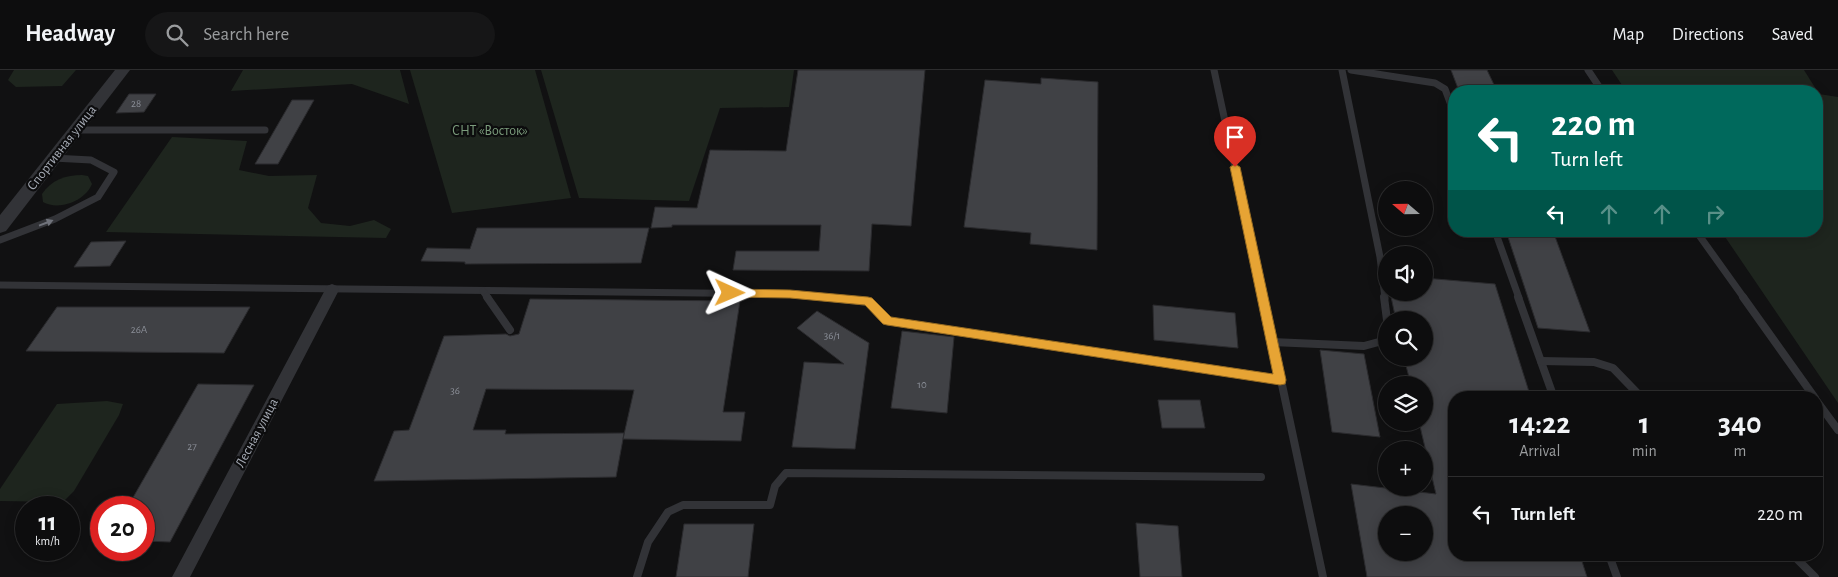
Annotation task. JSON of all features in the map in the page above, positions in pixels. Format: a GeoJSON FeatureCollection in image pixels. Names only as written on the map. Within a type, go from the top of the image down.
{"type":"FeatureCollection","features":[{"type":"Feature","properties":{"kind":"street","name":"Спортивная улица"},"geometry":{"type":"LineString","coordinates":[[0,227],[123,70]]}},
{"type":"Feature","properties":{"kind":"street","name":"Лесная улица"},"geometry":{"type":"LineString","coordinates":[[181,577],[332,290]]}},
{"type":"Feature","properties":{"kind":"lane"},"geometry":{"type":"LineString","coordinates":[[1214,70],[1323,577]]}},
{"type":"Feature","properties":{"kind":"lane"},"geometry":{"type":"LineString","coordinates":[[1342,70],[1380,257],[1386,311]]}},
{"type":"Feature","properties":{"kind":"lane"},"geometry":{"type":"LineString","coordinates":[[1351,70],[1435,83],[1446,89],[1448,95]]}},
{"type":"Feature","properties":{"kind":"lane"},"geometry":{"type":"LineString","coordinates":[[1588,70],[1598,85]]}},
{"type":"Feature","properties":{"kind":"lane"},"geometry":{"type":"LineString","coordinates":[[77,130],[266,130]]}},
{"type":"Feature","properties":{"kind":"lane"},"geometry":{"type":"LineString","coordinates":[[0,240],[55,219],[98,197],[114,172],[91,160],[53,158]]}},
{"type":"Feature","properties":{"kind":"lane"},"geometry":{"type":"LineString","coordinates":[[1498,237],[1552,391]]}},
{"type":"Feature","properties":{"kind":"lane"},"geometry":{"type":"LineString","coordinates":[[1700,237],[1810,391]]}},
{"type":"Feature","properties":{"kind":"lane"},"geometry":{"type":"LineString","coordinates":[[0,285],[790,294],[868,302],[887,321],[1280,380]]}},
{"type":"Feature","properties":{"kind":"lane"},"geometry":{"type":"LineString","coordinates":[[483,291],[510,330]]}},
{"type":"Feature","properties":{"kind":"lane"},"geometry":{"type":"LineString","coordinates":[[1272,342],[1364,346],[1378,342]]}},
{"type":"Feature","properties":{"kind":"lane"},"geometry":{"type":"LineString","coordinates":[[1541,361],[1594,362],[1613,368],[1635,391]]}},
{"type":"Feature","properties":{"kind":"lane"},"geometry":{"type":"LineString","coordinates":[[1823,409],[1838,430]]}},
{"type":"Feature","properties":{"kind":"lane"},"geometry":{"type":"LineString","coordinates":[[637,577],[648,542],[668,512],[683,505],[770,505],[775,486],[786,473],[1260,477]]}},
{"type":"Feature","properties":{"kind":"lane"},"geometry":{"type":"LineString","coordinates":[[1611,561],[1617,577]]}},
{"type":"Feature","properties":{"kind":"lane"},"geometry":{"type":"LineString","coordinates":[[1800,561],[1815,577]]}},
{"type":"Feature","properties":{"kind":"green space"},"geometry":{"type":"Polygon","coordinates":[[[14,70],[76,70],[62,86],[16,87],[8,80],[14,70]]]}},
{"type":"Feature","properties":{"kind":"green space"},"geometry":{"type":"Polygon","coordinates":[[[243,70],[400,70],[409,104],[352,84],[231,91],[243,70]]]}},
{"type":"Feature","properties":{"kind":"green space","name":"СНТ «Восток»"},"geometry":{"type":"Polygon","coordinates":[[[410,70],[535,70],[571,198],[452,213],[410,70]]]}},
{"type":"Feature","properties":{"kind":"green space"},"geometry":{"type":"Polygon","coordinates":[[[541,70],[794,70],[789,107],[720,108],[689,201],[579,198],[541,70]]]}},
{"type":"Feature","properties":{"kind":"green space"},"geometry":{"type":"Polygon","coordinates":[[[1612,70],[1804,70],[1813,85],[1622,85],[1612,70]]]}},
{"type":"Feature","properties":{"kind":"green space"},"geometry":{"type":"Polygon","coordinates":[[[1823,95],[1838,97],[1838,403],[1725,237],[1823,237],[1823,95]]]}},
{"type":"Feature","properties":{"kind":"green space"},"geometry":{"type":"Polygon","coordinates":[[[172,137],[247,141],[239,170],[269,176],[317,175],[308,208],[321,223],[350,226],[374,220],[391,229],[386,238],[106,232],[172,137]]]}},
{"type":"Feature","properties":{"kind":"green space"},"geometry":{"type":"Polygon","coordinates":[[[88,176],[92,184],[89,190],[78,200],[64,205],[49,205],[43,202],[42,194],[54,182],[65,177],[88,176]]]}},
{"type":"Feature","properties":{"kind":"green space"},"geometry":{"type":"Polygon","coordinates":[[[107,401],[123,404],[119,415],[74,491],[69,496],[15,496],[15,501],[0,501],[0,489],[57,404],[107,401]]]}},
{"type":"Feature","properties":{"kind":"building"},"geometry":{"type":"Polygon","coordinates":[[[798,70],[925,70],[911,226],[872,224],[869,271],[733,270],[736,251],[819,251],[821,225],[672,225],[672,227],[651,228],[655,207],[697,208],[710,150],[786,151],[798,70]]]}},
{"type":"Feature","properties":{"kind":"building"},"geometry":{"type":"Polygon","coordinates":[[[1451,70],[1487,70],[1494,85],[1457,85],[1451,70]]]}},
{"type":"Feature","properties":{"kind":"building"},"geometry":{"type":"Polygon","coordinates":[[[1041,78],[1098,82],[1097,250],[1030,244],[1031,233],[964,227],[985,80],[1041,84],[1041,78]]]}},
{"type":"Feature","properties":{"kind":"building"},"geometry":{"type":"Polygon","coordinates":[[[129,94],[156,94],[144,112],[116,113],[129,94]]]}},
{"type":"Feature","properties":{"kind":"building"},"geometry":{"type":"Polygon","coordinates":[[[292,100],[314,100],[278,164],[255,164],[292,100]]]}},
{"type":"Feature","properties":{"kind":"building"},"geometry":{"type":"Polygon","coordinates":[[[477,228],[649,228],[641,263],[465,264],[465,262],[421,261],[427,248],[470,249],[477,228]]]}},
{"type":"Feature","properties":{"kind":"building"},"geometry":{"type":"Polygon","coordinates":[[[1508,237],[1555,237],[1590,332],[1538,328],[1508,237]]]}},
{"type":"Feature","properties":{"kind":"building"},"geometry":{"type":"Polygon","coordinates":[[[126,241],[110,266],[74,267],[91,242],[126,241]]]}},
{"type":"Feature","properties":{"kind":"building"},"geometry":{"type":"Polygon","coordinates":[[[1433,279],[1495,284],[1529,391],[1448,391],[1448,561],[1582,561],[1587,577],[1367,577],[1351,484],[1378,487],[1378,496],[1433,496],[1433,494],[1436,494],[1433,481],[1433,441],[1423,441],[1421,431],[1433,431],[1433,376],[1409,376],[1406,366],[1433,366],[1433,311],[1394,311],[1392,301],[1433,301],[1433,279]]]}},
{"type":"Feature","properties":{"kind":"building"},"geometry":{"type":"Polygon","coordinates":[[[530,299],[740,301],[723,412],[745,412],[741,441],[623,439],[616,477],[374,481],[394,431],[409,430],[444,336],[506,334],[510,336],[519,334],[530,299]],[[486,389],[473,430],[506,430],[505,434],[624,433],[623,439],[634,390],[486,389]]]}},
{"type":"Feature","properties":{"kind":"building"},"geometry":{"type":"Polygon","coordinates":[[[1153,305],[1235,313],[1238,348],[1154,340],[1153,305]]]}},
{"type":"Feature","properties":{"kind":"building"},"geometry":{"type":"Polygon","coordinates":[[[57,307],[250,307],[224,353],[26,351],[57,307]]]}},
{"type":"Feature","properties":{"kind":"building"},"geometry":{"type":"Polygon","coordinates":[[[817,311],[869,343],[855,449],[792,447],[804,362],[844,364],[797,328],[817,311]]]}},
{"type":"Feature","properties":{"kind":"building"},"geometry":{"type":"Polygon","coordinates":[[[902,331],[954,337],[947,413],[891,408],[902,331]]]}},
{"type":"Feature","properties":{"kind":"building"},"geometry":{"type":"Polygon","coordinates":[[[1320,350],[1364,354],[1380,437],[1332,432],[1320,350]]]}},
{"type":"Feature","properties":{"kind":"building"},"geometry":{"type":"Polygon","coordinates":[[[198,384],[254,385],[170,542],[155,541],[155,496],[134,496],[198,384]]]}},
{"type":"Feature","properties":{"kind":"building"},"geometry":{"type":"Polygon","coordinates":[[[1158,400],[1200,400],[1205,428],[1162,428],[1158,400]]]}},
{"type":"Feature","properties":{"kind":"building"},"geometry":{"type":"Polygon","coordinates":[[[1136,523],[1178,526],[1182,577],[1140,577],[1136,523]]]}},
{"type":"Feature","properties":{"kind":"building"},"geometry":{"type":"Polygon","coordinates":[[[684,524],[754,524],[748,577],[676,577],[684,524]]]}},
{"type":"Feature","properties":{"kind":"route"},"geometry":{"type":"LineString","coordinates":[[730,293],[790,294],[868,302],[887,321],[1280,380],[1235,167]]}}]}
